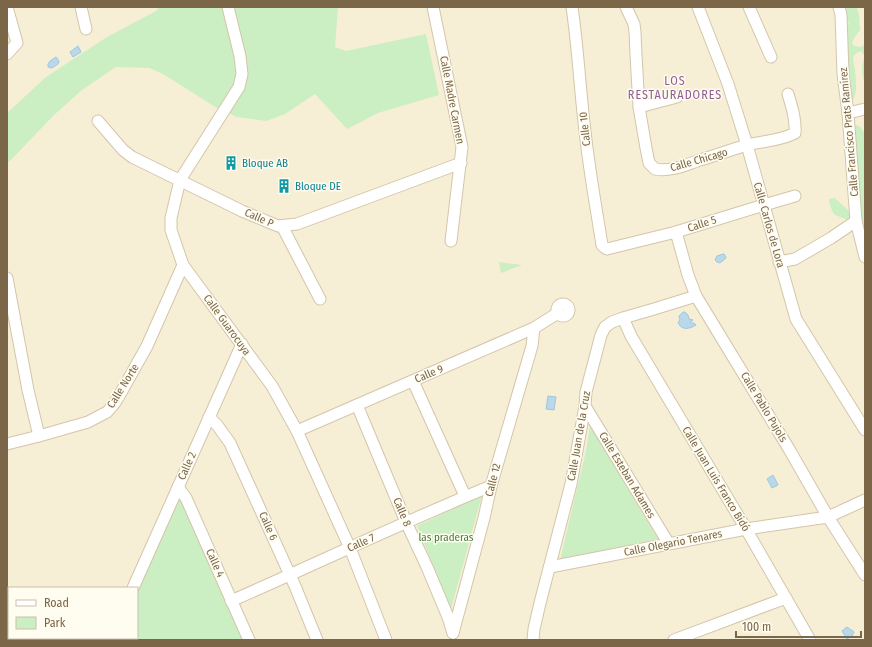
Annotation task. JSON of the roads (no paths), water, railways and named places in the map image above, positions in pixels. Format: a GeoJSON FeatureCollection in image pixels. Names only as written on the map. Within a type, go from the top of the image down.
{"type":"FeatureCollection","features":[{"type":"Feature","properties":{"kind":"street"},"geometry":{"type":"LineString","coordinates":[[7,7],[17,43],[7,54]]}},
{"type":"Feature","properties":{"kind":"street"},"geometry":{"type":"LineString","coordinates":[[81,7],[86,29]]}},
{"type":"Feature","properties":{"kind":"street","name":"Calle Guarocuya"},"geometry":{"type":"LineString","coordinates":[[228,7],[240,56],[242,74],[239,87],[180,180],[171,218],[171,230],[183,265],[272,386],[298,431],[350,548],[386,640]]}},
{"type":"Feature","properties":{"kind":"street","name":"Calle Madre Carmen"},"geometry":{"type":"LineString","coordinates":[[433,7],[462,147],[451,241]]}},
{"type":"Feature","properties":{"kind":"street","name":"Calle 10"},"geometry":{"type":"LineString","coordinates":[[572,7],[590,174],[602,245],[607,248]]}},
{"type":"Feature","properties":{"kind":"street","name":"Calle Chicago"},"geometry":{"type":"LineString","coordinates":[[626,7],[634,24],[639,106],[649,163],[654,169],[662,170],[681,166],[747,145],[781,139],[795,134],[796,127],[794,111],[788,94]]}},
{"type":"Feature","properties":{"kind":"street","name":"Calle Carlos de Lora"},"geometry":{"type":"LineString","coordinates":[[698,7],[728,84],[747,145],[796,319],[865,430]]}},
{"type":"Feature","properties":{"kind":"street"},"geometry":{"type":"LineString","coordinates":[[749,7],[771,57]]}},
{"type":"Feature","properties":{"kind":"street","name":"Calle Francisco Prats Ramírez"},"geometry":{"type":"LineString","coordinates":[[839,7],[841,15],[843,74],[848,113],[856,221],[865,257]]}},
{"type":"Feature","properties":{"kind":"street"},"geometry":{"type":"LineString","coordinates":[[639,106],[676,97]]}},
{"type":"Feature","properties":{"kind":"street"},"geometry":{"type":"LineString","coordinates":[[848,113],[865,110]]}},
{"type":"Feature","properties":{"kind":"street","name":"Calle P"},"geometry":{"type":"LineString","coordinates":[[98,121],[122,150],[132,157],[242,211],[278,226],[297,224],[461,163]]}},
{"type":"Feature","properties":{"kind":"street","name":"Calle 5"},"geometry":{"type":"LineString","coordinates":[[607,248],[676,232],[795,196]]}},
{"type":"Feature","properties":{"kind":"street"},"geometry":{"type":"LineString","coordinates":[[779,262],[795,259],[831,238],[856,221]]}},
{"type":"Feature","properties":{"kind":"street"},"geometry":{"type":"LineString","coordinates":[[282,226],[320,299]]}},
{"type":"Feature","properties":{"kind":"street","name":"Calle Pablo Pujols"},"geometry":{"type":"LineString","coordinates":[[676,232],[688,275],[696,296],[722,337],[828,517],[865,575]]}},
{"type":"Feature","properties":{"kind":"street","name":"Calle Norte"},"geometry":{"type":"LineString","coordinates":[[7,444],[88,422],[107,412],[114,404],[147,346],[183,265]]}},
{"type":"Feature","properties":{"kind":"street"},"geometry":{"type":"LineString","coordinates":[[7,278],[28,390],[39,436]]}},
{"type":"Feature","properties":{"kind":"street","name":"Calle Juan de la Cruz"},"geometry":{"type":"LineString","coordinates":[[533,640],[534,629],[571,484],[578,436],[585,406],[586,392],[601,335],[605,327],[612,322],[696,296]]}},
{"type":"Feature","properties":{"kind":"street","name":"Calle 9"},"geometry":{"type":"LineString","coordinates":[[298,431],[534,328],[558,313]]}},
{"type":"Feature","properties":{"kind":"street","name":"Calle Juan Luis Franco Bidó"},"geometry":{"type":"LineString","coordinates":[[623,318],[631,336],[810,640]]}},
{"type":"Feature","properties":{"kind":"street","name":"Calle 12"},"geometry":{"type":"LineString","coordinates":[[454,636],[491,486],[532,346],[534,328]]}},
{"type":"Feature","properties":{"kind":"street","name":"Calle 2"},"geometry":{"type":"LineString","coordinates":[[133,587],[242,344]]}},
{"type":"Feature","properties":{"kind":"street"},"geometry":{"type":"LineString","coordinates":[[413,381],[465,496]]}},
{"type":"Feature","properties":{"kind":"street","name":"Calle 8"},"geometry":{"type":"LineString","coordinates":[[357,405],[448,617],[454,636]]}},
{"type":"Feature","properties":{"kind":"street","name":"Calle Esteban Adames"},"geometry":{"type":"LineString","coordinates":[[585,406],[669,544]]}},
{"type":"Feature","properties":{"kind":"street","name":"Calle 6"},"geometry":{"type":"LineString","coordinates":[[209,417],[223,432],[230,443],[317,640]]}},
{"type":"Feature","properties":{"kind":"street","name":"Calle 7"},"geometry":{"type":"LineString","coordinates":[[231,601],[290,576],[406,522],[491,486]]}},
{"type":"Feature","properties":{"kind":"street","name":"Calle 4"},"geometry":{"type":"LineString","coordinates":[[178,487],[186,498],[249,640]]}},
{"type":"Feature","properties":{"kind":"street","name":"Calle Olegario Tenares"},"geometry":{"type":"LineString","coordinates":[[550,567],[746,529],[828,517],[865,500]]}},
{"type":"Feature","properties":{"kind":"street"},"geometry":{"type":"LineString","coordinates":[[674,640],[786,598]]}},
{"type":"Feature","properties":{"kind":"water"},"geometry":{"type":"Polygon","coordinates":[[[78,46],[81,52],[73,57],[70,52],[78,46]]]}},
{"type":"Feature","properties":{"kind":"water"},"geometry":{"type":"Polygon","coordinates":[[[56,57],[59,61],[58,64],[52,68],[48,67],[50,61],[56,57]]]}},
{"type":"Feature","properties":{"kind":"water"},"geometry":{"type":"Polygon","coordinates":[[[724,254],[726,257],[720,263],[715,260],[717,256],[724,254]]]}},
{"type":"Feature","properties":{"kind":"water"},"geometry":{"type":"Polygon","coordinates":[[[683,312],[688,315],[689,319],[693,320],[690,322],[691,323],[696,325],[683,328],[679,325],[679,316],[683,312]]]}},
{"type":"Feature","properties":{"kind":"water"},"geometry":{"type":"Polygon","coordinates":[[[548,396],[556,397],[554,410],[546,409],[548,396]]]}},
{"type":"Feature","properties":{"kind":"water"},"geometry":{"type":"Polygon","coordinates":[[[773,475],[778,485],[772,488],[767,479],[773,475]]]}},
{"type":"Feature","properties":{"kind":"water"},"geometry":{"type":"Polygon","coordinates":[[[847,627],[854,632],[852,636],[847,639],[842,631],[847,627]]]}},
{"type":"Feature","properties":{"kind":"place","name":"Bloque AB"},"geometry":{"type":"Point","coordinates":[231,163]}},
{"type":"Feature","properties":{"kind":"place","name":"Bloque DE"},"geometry":{"type":"Point","coordinates":[284,186]}},
{"type":"Feature","properties":{"kind":"district","name":"LOS RESTAURADORES"},"geometry":{"type":"Point","coordinates":[675,88]}},
{"type":"Feature","properties":{"kind":"park label","name":"las praderas"},"geometry":{"type":"Point","coordinates":[446,537]}}]}
